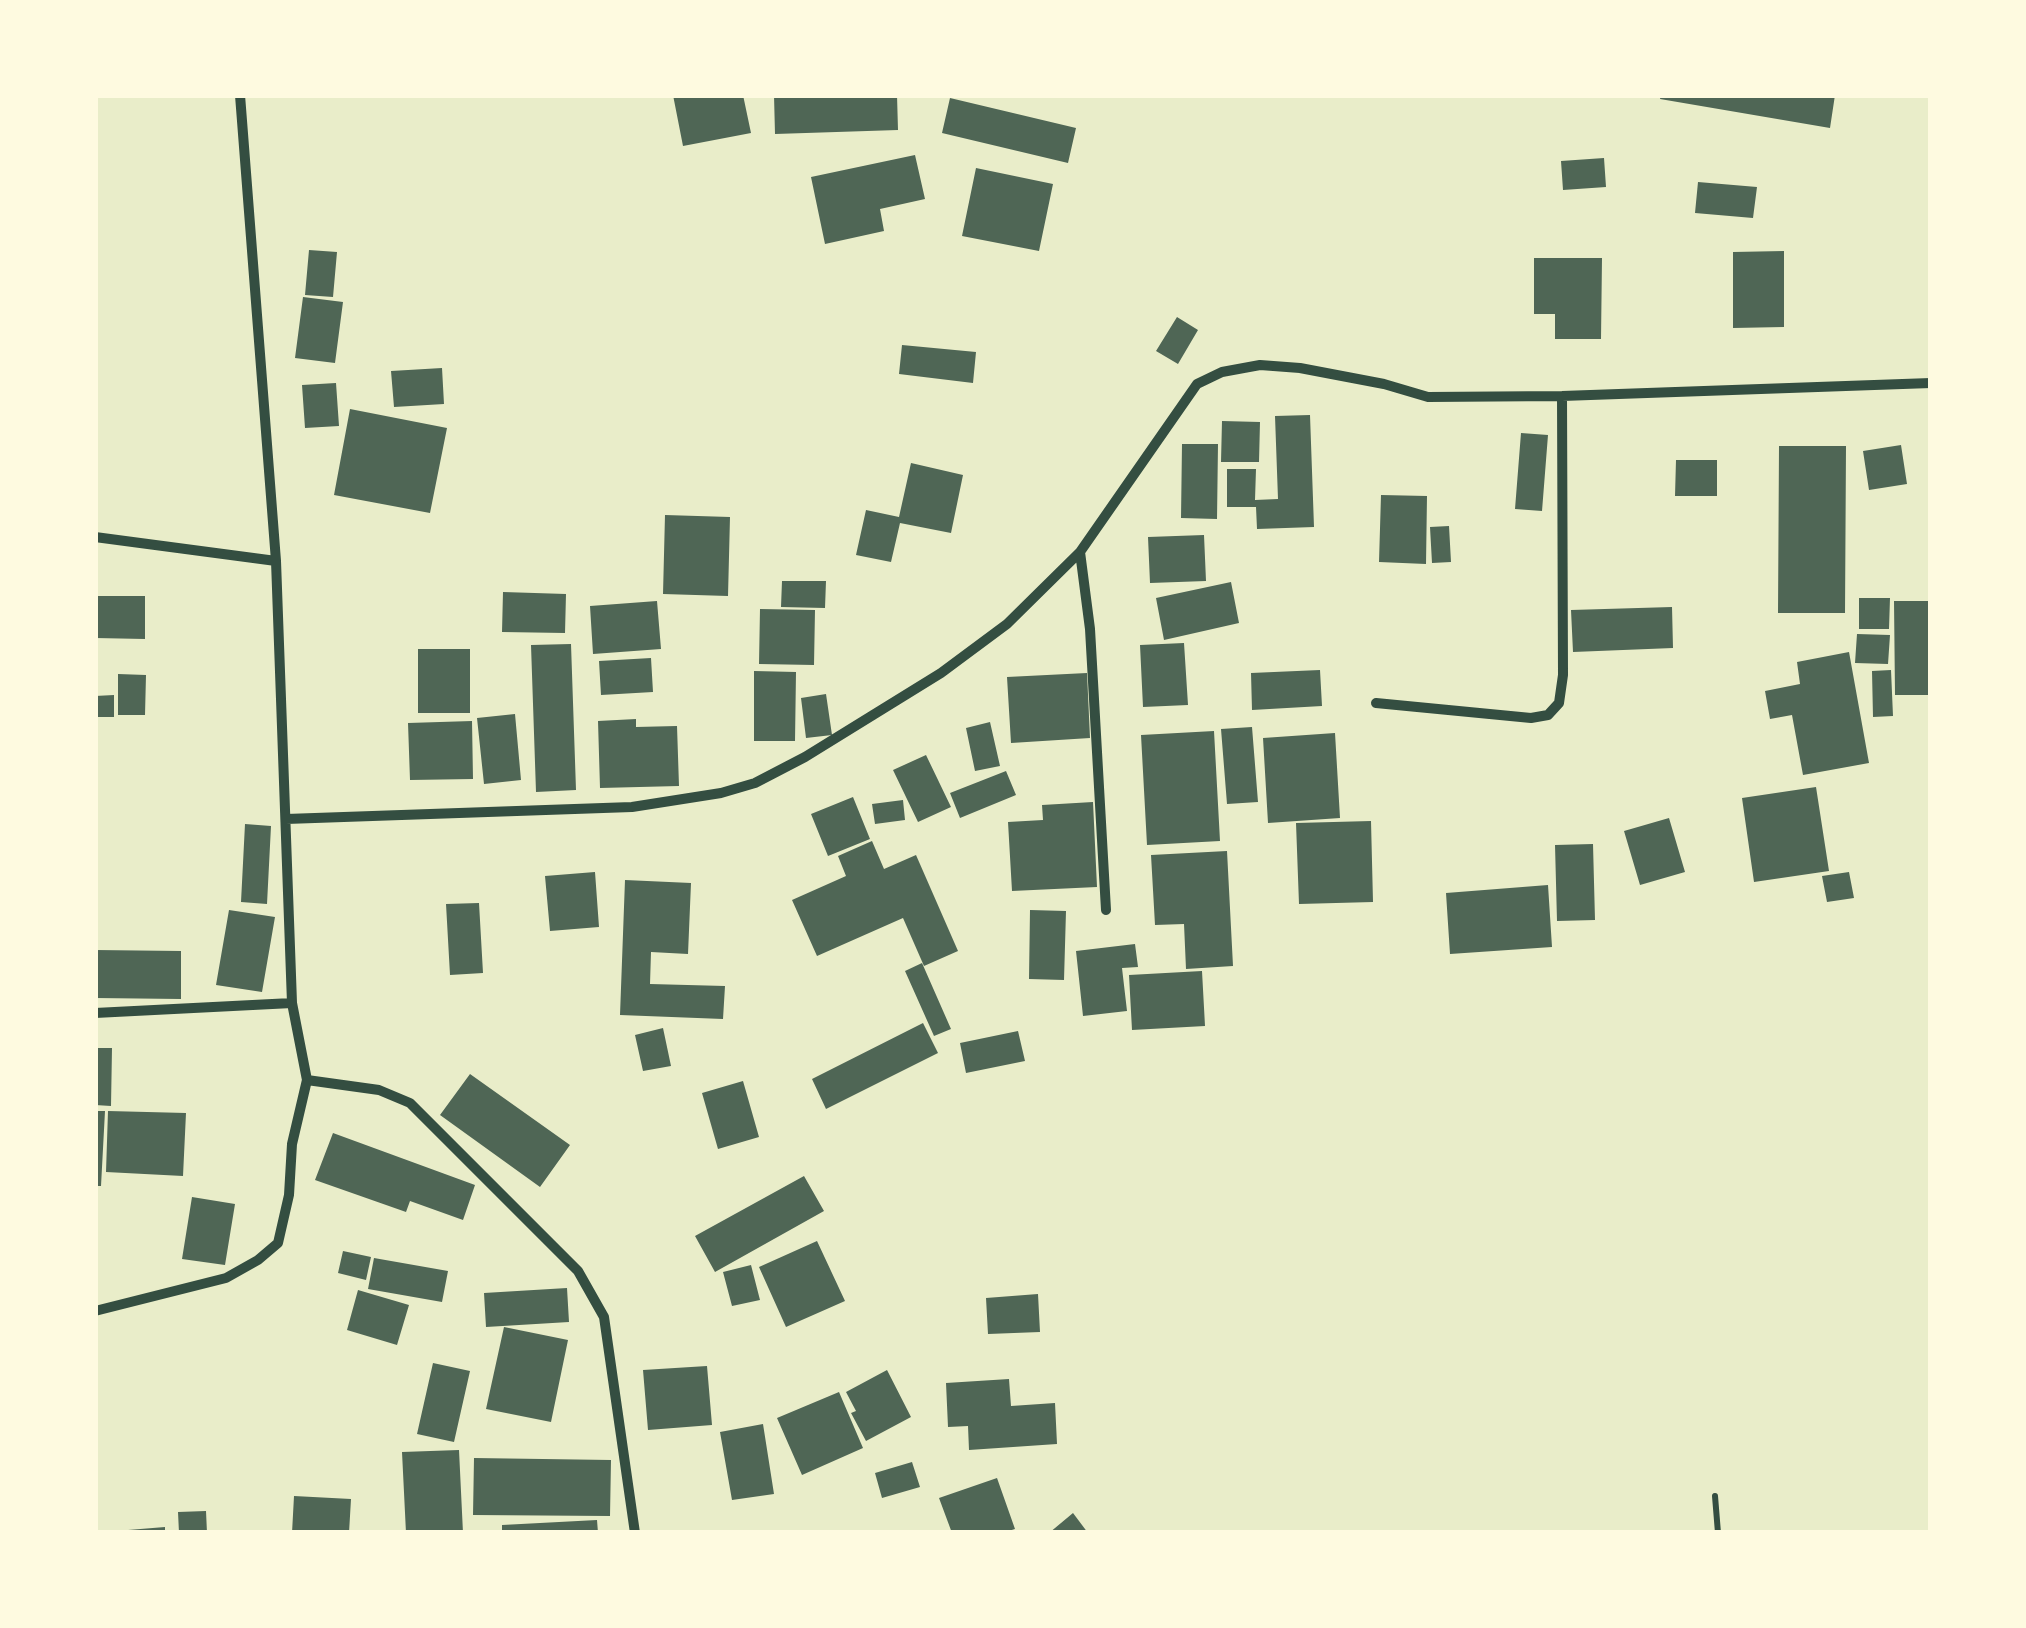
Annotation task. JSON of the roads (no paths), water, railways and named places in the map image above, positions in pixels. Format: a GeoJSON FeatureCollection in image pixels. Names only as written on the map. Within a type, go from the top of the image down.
{"type":"FeatureCollection","features":[{"type":"Feature","properties":{"kind":"street"},"geometry":{"type":"LineString","coordinates":[[95,1312],[226,1278],[278,1243],[306,1080],[292,1003],[276,561],[240,95]]}},
{"type":"Feature","properties":{"kind":"street"},"geometry":{"type":"LineString","coordinates":[[286,818],[632,808],[756,783],[941,674],[1008,624],[1080,552],[1197,384],[1222,372],[1260,365],[1300,368],[1428,397],[1931,383]]}},
{"type":"Feature","properties":{"kind":"street"},"geometry":{"type":"LineString","coordinates":[[1376,702],[1531,718],[1548,715],[1558,703],[1563,675],[1562,396]]}},
{"type":"Feature","properties":{"kind":"street"},"geometry":{"type":"LineString","coordinates":[[95,537],[276,561]]}},
{"type":"Feature","properties":{"kind":"street"},"geometry":{"type":"LineString","coordinates":[[1080,552],[1090,629],[1106,910]]}},
{"type":"Feature","properties":{"kind":"street"},"geometry":{"type":"LineString","coordinates":[[95,1013],[292,1003]]}},
{"type":"Feature","properties":{"kind":"street"},"geometry":{"type":"LineString","coordinates":[[306,1080],[378,1090],[410,1103],[578,1271],[604,1317],[635,1533]]}}]}
